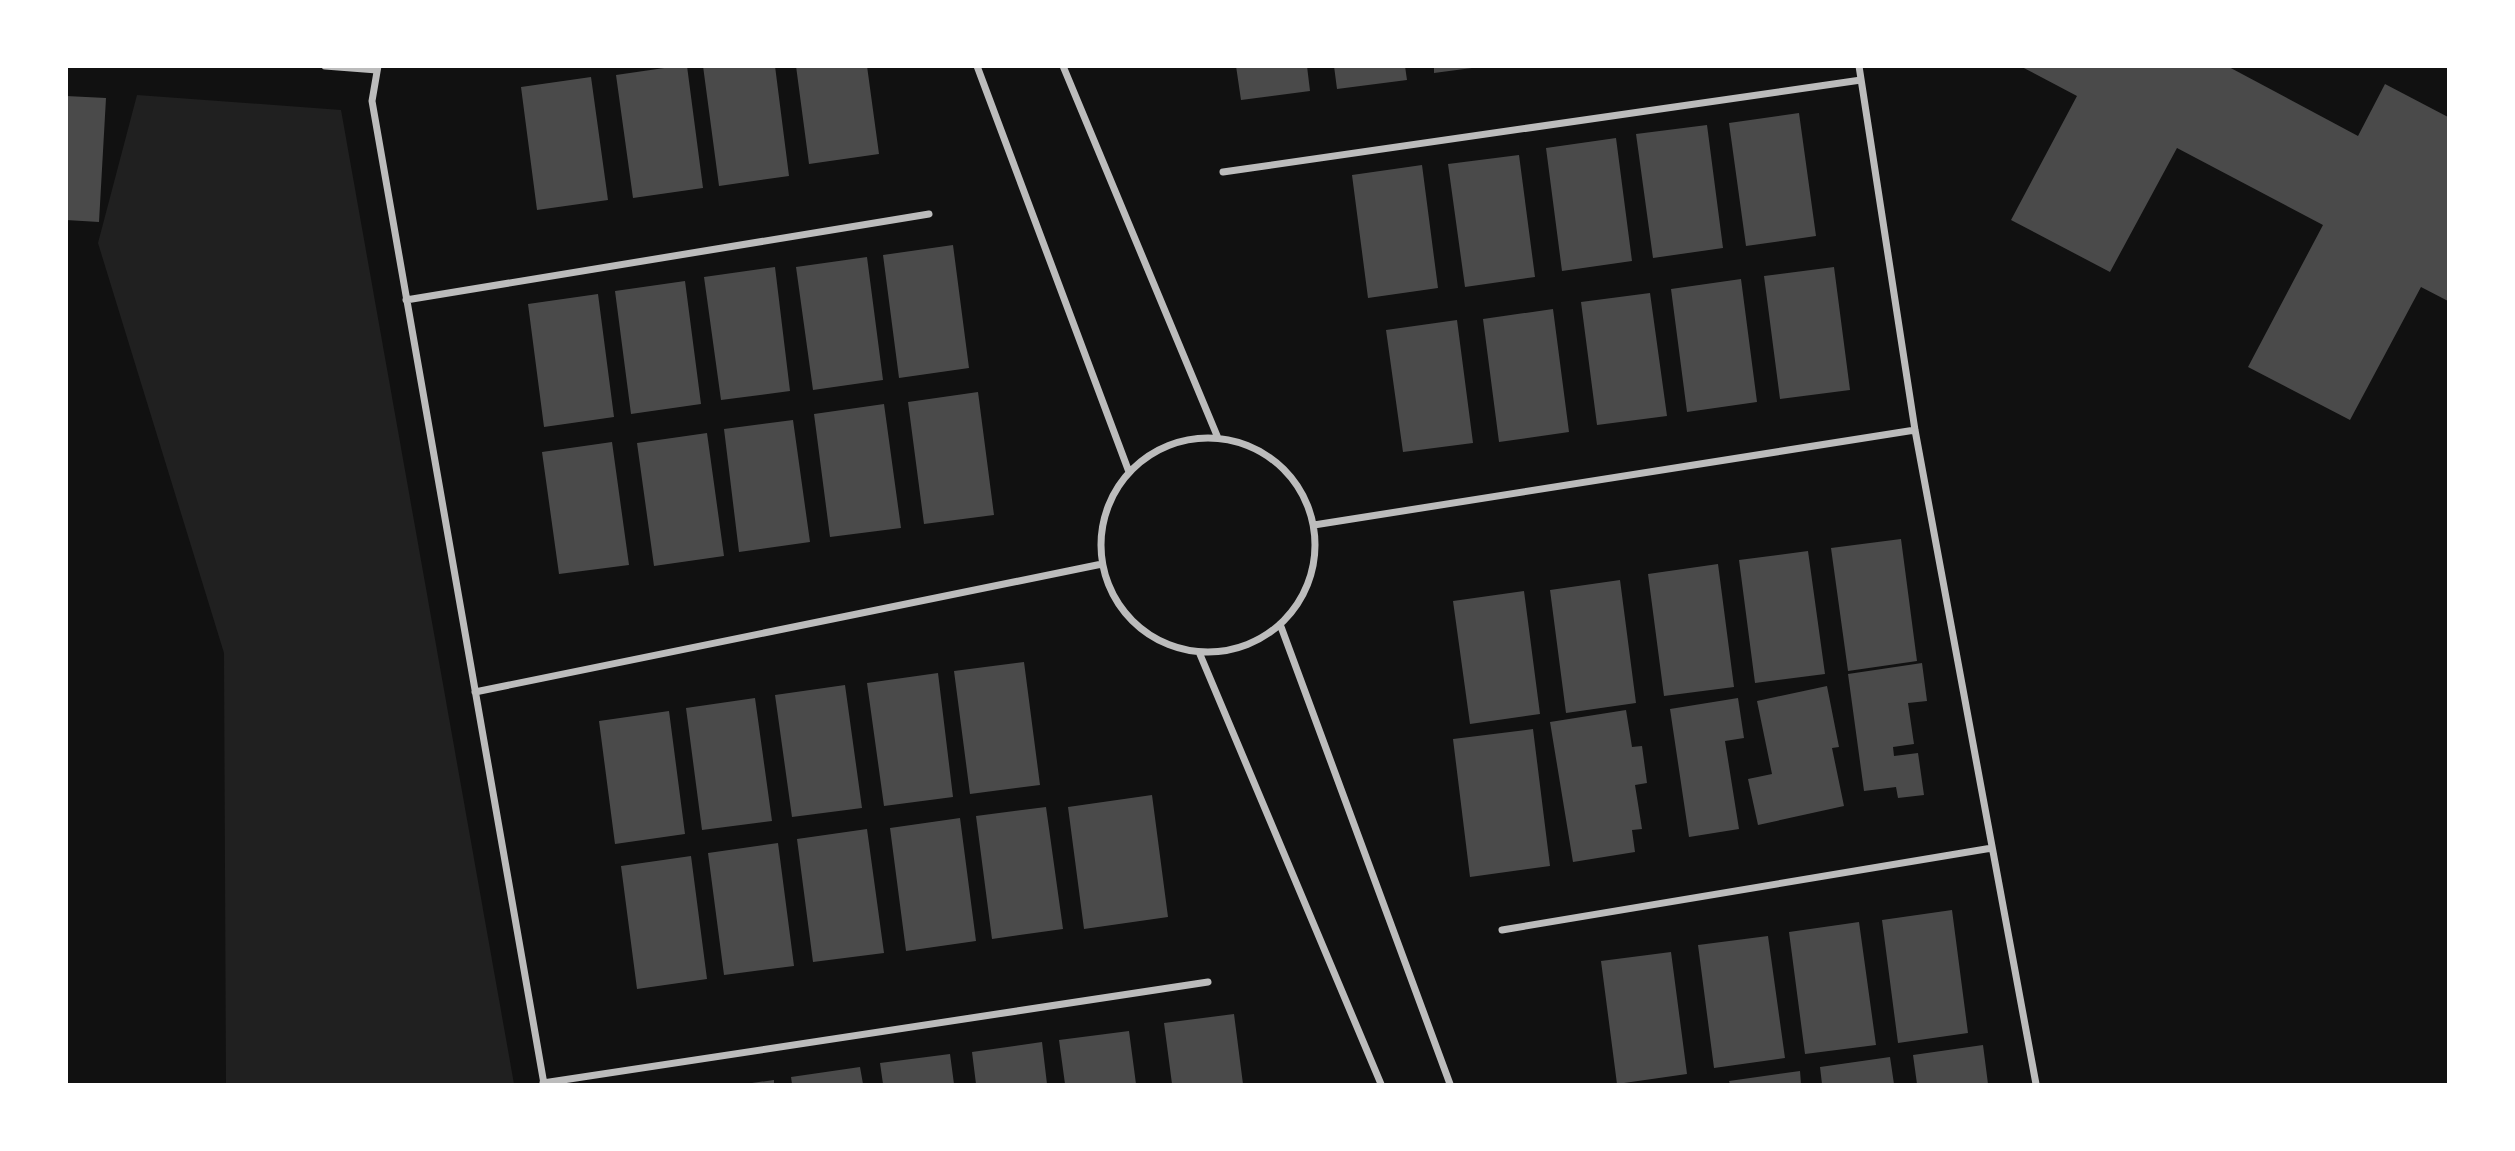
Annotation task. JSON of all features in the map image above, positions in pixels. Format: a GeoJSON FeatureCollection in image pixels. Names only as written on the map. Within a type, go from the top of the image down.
{"type":"FeatureCollection","features":[{"type":"Feature","properties":{"kind":"street"},"geometry":{"type":"LineString","coordinates":[[325,66],[378,68],[372,101],[544,1084],[1208,982]]}},
{"type":"Feature","properties":{"kind":"street"},"geometry":{"type":"LineString","coordinates":[[977,66],[1129,472]]}},
{"type":"Feature","properties":{"kind":"street"},"geometry":{"type":"LineString","coordinates":[[1063,66],[1218,438]]}},
{"type":"Feature","properties":{"kind":"street"},"geometry":{"type":"LineString","coordinates":[[1858,66],[1916,430],[2036,1084]]}},
{"type":"Feature","properties":{"kind":"street"},"geometry":{"type":"LineString","coordinates":[[1223,172],[1861,80]]}},
{"type":"Feature","properties":{"kind":"street"},"geometry":{"type":"LineString","coordinates":[[407,300],[929,214]]}},
{"type":"Feature","properties":{"kind":"street"},"geometry":{"type":"LineString","coordinates":[[1314,525],[1916,430]]}},
{"type":"Feature","properties":{"kind":"street"},"geometry":{"type":"LineString","coordinates":[[1218,438],[1252,447],[1281,466],[1302,493],[1314,525],[1314,561],[1302,596],[1280,624],[1256,641],[1228,650],[1199,652],[1165,644],[1136,625],[1114,597],[1102,564],[1101,531],[1111,499],[1129,472],[1155,452],[1186,440],[1218,438]]}},
{"type":"Feature","properties":{"kind":"street"},"geometry":{"type":"LineString","coordinates":[[475,692],[1102,564]]}},
{"type":"Feature","properties":{"kind":"street"},"geometry":{"type":"LineString","coordinates":[[1280,624],[1450,1084]]}},
{"type":"Feature","properties":{"kind":"street"},"geometry":{"type":"LineString","coordinates":[[1199,652],[1381,1084]]}},
{"type":"Feature","properties":{"kind":"street"},"geometry":{"type":"LineString","coordinates":[[1502,930],[1992,848]]}},
{"type":"Feature","properties":{"kind":"shaded area"},"geometry":{"type":"Polygon","coordinates":[[[137,95],[341,110],[514,1084],[226,1084],[224,653],[98,243],[137,95]]]}},
{"type":"Feature","properties":{"kind":"building"},"geometry":{"type":"Polygon","coordinates":[[[687,66],[703,188],[633,198],[616,75],[687,66]]]}},
{"type":"Feature","properties":{"kind":"building"},"geometry":{"type":"Polygon","coordinates":[[[703,66],[775,66],[789,176],[719,186],[703,66]]]}},
{"type":"Feature","properties":{"kind":"building"},"geometry":{"type":"Polygon","coordinates":[[[796,66],[867,66],[879,154],[809,164],[796,66]]]}},
{"type":"Feature","properties":{"kind":"building"},"geometry":{"type":"Polygon","coordinates":[[[1236,66],[1307,66],[1310,91],[1241,100],[1236,66]]]}},
{"type":"Feature","properties":{"kind":"building"},"geometry":{"type":"Polygon","coordinates":[[[1334,66],[1405,66],[1407,80],[1337,89],[1334,66]]]}},
{"type":"Feature","properties":{"kind":"building"},"geometry":{"type":"Polygon","coordinates":[[[1434,66],[1472,66],[1472,68],[1434,73],[1434,66]]]}},
{"type":"Feature","properties":{"kind":"building"},"geometry":{"type":"Polygon","coordinates":[[[2020,66],[2227,66],[2358,136],[2385,84],[2448,117],[2448,301],[2421,287],[2350,420],[2248,367],[2323,225],[2177,148],[2110,272],[2011,220],[2077,96],[2020,66]]]}},
{"type":"Feature","properties":{"kind":"building"},"geometry":{"type":"Polygon","coordinates":[[[591,77],[608,200],[537,210],[521,87],[591,77]]]}},
{"type":"Feature","properties":{"kind":"building"},"geometry":{"type":"Polygon","coordinates":[[[66,96],[106,98],[99,222],[66,220],[66,96]]]}},
{"type":"Feature","properties":{"kind":"building"},"geometry":{"type":"Polygon","coordinates":[[[1799,113],[1816,236],[1746,246],[1729,123],[1799,113]]]}},
{"type":"Feature","properties":{"kind":"building"},"geometry":{"type":"Polygon","coordinates":[[[1707,125],[1723,248],[1653,258],[1636,134],[1707,125]]]}},
{"type":"Feature","properties":{"kind":"building"},"geometry":{"type":"Polygon","coordinates":[[[1616,138],[1632,261],[1562,271],[1546,148],[1616,138]]]}},
{"type":"Feature","properties":{"kind":"building"},"geometry":{"type":"Polygon","coordinates":[[[1519,155],[1535,277],[1465,287],[1448,164],[1519,155]]]}},
{"type":"Feature","properties":{"kind":"building"},"geometry":{"type":"Polygon","coordinates":[[[1422,165],[1438,288],[1368,298],[1352,175],[1422,165]]]}},
{"type":"Feature","properties":{"kind":"building"},"geometry":{"type":"Polygon","coordinates":[[[953,245],[969,368],[899,378],[883,255],[953,245]]]}},
{"type":"Feature","properties":{"kind":"building"},"geometry":{"type":"Polygon","coordinates":[[[867,257],[883,380],[813,390],[796,267],[867,257]]]}},
{"type":"Feature","properties":{"kind":"building"},"geometry":{"type":"Polygon","coordinates":[[[775,267],[790,391],[721,400],[704,277],[775,267]]]}},
{"type":"Feature","properties":{"kind":"building"},"geometry":{"type":"Polygon","coordinates":[[[1834,267],[1850,390],[1780,399],[1764,276],[1834,267]]]}},
{"type":"Feature","properties":{"kind":"building"},"geometry":{"type":"Polygon","coordinates":[[[1741,279],[1757,402],[1687,412],[1671,289],[1741,279]]]}},
{"type":"Feature","properties":{"kind":"building"},"geometry":{"type":"Polygon","coordinates":[[[685,281],[701,404],[631,414],[615,291],[685,281]]]}},
{"type":"Feature","properties":{"kind":"building"},"geometry":{"type":"Polygon","coordinates":[[[1650,293],[1667,416],[1597,425],[1581,302],[1650,293]]]}},
{"type":"Feature","properties":{"kind":"building"},"geometry":{"type":"Polygon","coordinates":[[[598,294],[614,417],[544,427],[528,304],[598,294]]]}},
{"type":"Feature","properties":{"kind":"building"},"geometry":{"type":"Polygon","coordinates":[[[1553,309],[1569,432],[1499,442],[1483,319],[1553,309]]]}},
{"type":"Feature","properties":{"kind":"building"},"geometry":{"type":"Polygon","coordinates":[[[1457,320],[1473,443],[1403,452],[1386,330],[1457,320]]]}},
{"type":"Feature","properties":{"kind":"building"},"geometry":{"type":"Polygon","coordinates":[[[978,392],[994,515],[924,524],[908,402],[978,392]]]}},
{"type":"Feature","properties":{"kind":"building"},"geometry":{"type":"Polygon","coordinates":[[[884,404],[901,528],[830,537],[814,414],[884,404]]]}},
{"type":"Feature","properties":{"kind":"building"},"geometry":{"type":"Polygon","coordinates":[[[793,420],[810,542],[739,552],[724,429],[793,420]]]}},
{"type":"Feature","properties":{"kind":"building"},"geometry":{"type":"Polygon","coordinates":[[[707,433],[724,556],[654,566],[637,443],[707,433]]]}},
{"type":"Feature","properties":{"kind":"building"},"geometry":{"type":"Polygon","coordinates":[[[612,442],[629,565],[559,574],[542,452],[612,442]]]}},
{"type":"Feature","properties":{"kind":"building"},"geometry":{"type":"Polygon","coordinates":[[[1901,539],[1917,661],[1848,671],[1831,548],[1901,539]]]}},
{"type":"Feature","properties":{"kind":"building"},"geometry":{"type":"Polygon","coordinates":[[[1808,551],[1825,674],[1755,683],[1739,560],[1808,551]]]}},
{"type":"Feature","properties":{"kind":"building"},"geometry":{"type":"Polygon","coordinates":[[[1718,564],[1734,687],[1664,696],[1648,574],[1718,564]]]}},
{"type":"Feature","properties":{"kind":"building"},"geometry":{"type":"Polygon","coordinates":[[[1620,580],[1636,703],[1566,713],[1550,590],[1620,580]]]}},
{"type":"Feature","properties":{"kind":"building"},"geometry":{"type":"Polygon","coordinates":[[[1524,591],[1540,714],[1470,724],[1453,601],[1524,591]]]}},
{"type":"Feature","properties":{"kind":"building"},"geometry":{"type":"Polygon","coordinates":[[[1024,662],[1040,785],[970,794],[954,671],[1024,662]]]}},
{"type":"Feature","properties":{"kind":"building"},"geometry":{"type":"Polygon","coordinates":[[[1922,663],[1927,701],[1908,703],[1914,744],[1893,747],[1894,756],[1918,753],[1924,795],[1898,798],[1896,787],[1864,791],[1848,674],[1922,663]]]}},
{"type":"Feature","properties":{"kind":"building"},"geometry":{"type":"Polygon","coordinates":[[[938,673],[953,797],[884,806],[867,683],[938,673]]]}},
{"type":"Feature","properties":{"kind":"building"},"geometry":{"type":"Polygon","coordinates":[[[845,685],[862,808],[792,817],[775,695],[845,685]]]}},
{"type":"Feature","properties":{"kind":"building"},"geometry":{"type":"Polygon","coordinates":[[[1827,686],[1839,747],[1832,748],[1844,806],[1758,825],[1748,779],[1772,774],[1757,701],[1827,686]]]}},
{"type":"Feature","properties":{"kind":"building"},"geometry":{"type":"Polygon","coordinates":[[[755,698],[772,821],[702,830],[686,708],[755,698]]]}},
{"type":"Feature","properties":{"kind":"building"},"geometry":{"type":"Polygon","coordinates":[[[1738,698],[1744,738],[1725,741],[1739,829],[1689,837],[1670,709],[1738,698]]]}},
{"type":"Feature","properties":{"kind":"building"},"geometry":{"type":"Polygon","coordinates":[[[1626,710],[1632,747],[1642,746],[1647,783],[1635,785],[1642,829],[1632,830],[1635,852],[1573,862],[1550,722],[1626,710]]]}},
{"type":"Feature","properties":{"kind":"building"},"geometry":{"type":"Polygon","coordinates":[[[669,711],[685,834],[615,844],[599,721],[669,711]]]}},
{"type":"Feature","properties":{"kind":"building"},"geometry":{"type":"Polygon","coordinates":[[[1533,729],[1550,866],[1470,877],[1453,739],[1533,729]]]}},
{"type":"Feature","properties":{"kind":"building"},"geometry":{"type":"Polygon","coordinates":[[[1152,795],[1168,917],[1084,929],[1068,807],[1152,795]]]}},
{"type":"Feature","properties":{"kind":"building"},"geometry":{"type":"Polygon","coordinates":[[[1046,807],[1063,929],[992,939],[976,816],[1046,807]]]}},
{"type":"Feature","properties":{"kind":"building"},"geometry":{"type":"Polygon","coordinates":[[[960,818],[976,941],[906,951],[890,828],[960,818]]]}},
{"type":"Feature","properties":{"kind":"building"},"geometry":{"type":"Polygon","coordinates":[[[867,829],[884,953],[813,962],[797,839],[867,829]]]}},
{"type":"Feature","properties":{"kind":"building"},"geometry":{"type":"Polygon","coordinates":[[[778,843],[794,966],[724,975],[708,853],[778,843]]]}},
{"type":"Feature","properties":{"kind":"building"},"geometry":{"type":"Polygon","coordinates":[[[691,856],[707,979],[637,989],[621,866],[691,856]]]}},
{"type":"Feature","properties":{"kind":"building"},"geometry":{"type":"Polygon","coordinates":[[[1952,910],[1968,1033],[1898,1043],[1882,920],[1952,910]]]}},
{"type":"Feature","properties":{"kind":"building"},"geometry":{"type":"Polygon","coordinates":[[[1859,922],[1876,1045],[1805,1054],[1789,932],[1859,922]]]}},
{"type":"Feature","properties":{"kind":"building"},"geometry":{"type":"Polygon","coordinates":[[[1768,936],[1785,1058],[1714,1068],[1698,945],[1768,936]]]}},
{"type":"Feature","properties":{"kind":"building"},"geometry":{"type":"Polygon","coordinates":[[[1671,952],[1687,1074],[1617,1084],[1601,961],[1671,952]]]}},
{"type":"Feature","properties":{"kind":"building"},"geometry":{"type":"Polygon","coordinates":[[[1234,1014],[1243,1084],[1172,1084],[1164,1023],[1234,1014]]]}},
{"type":"Feature","properties":{"kind":"building"},"geometry":{"type":"Polygon","coordinates":[[[1129,1031],[1136,1084],[1065,1084],[1059,1040],[1129,1031]]]}},
{"type":"Feature","properties":{"kind":"building"},"geometry":{"type":"Polygon","coordinates":[[[1042,1042],[1047,1084],[976,1084],[972,1052],[1042,1042]]]}},
{"type":"Feature","properties":{"kind":"building"},"geometry":{"type":"Polygon","coordinates":[[[1983,1045],[1988,1084],[1917,1084],[1913,1055],[1983,1045]]]}},
{"type":"Feature","properties":{"kind":"building"},"geometry":{"type":"Polygon","coordinates":[[[950,1054],[954,1084],[883,1084],[880,1063],[950,1054]]]}},
{"type":"Feature","properties":{"kind":"building"},"geometry":{"type":"Polygon","coordinates":[[[1890,1057],[1894,1084],[1822,1084],[1820,1067],[1890,1057]]]}},
{"type":"Feature","properties":{"kind":"building"},"geometry":{"type":"Polygon","coordinates":[[[860,1067],[863,1084],[792,1084],[791,1077],[860,1067]]]}},
{"type":"Feature","properties":{"kind":"building"},"geometry":{"type":"Polygon","coordinates":[[[1800,1071],[1801,1084],[1730,1084],[1729,1081],[1800,1071]]]}},
{"type":"Feature","properties":{"kind":"building"},"geometry":{"type":"Polygon","coordinates":[[[774,1080],[774,1084],[752,1083],[774,1080]]]}}]}
